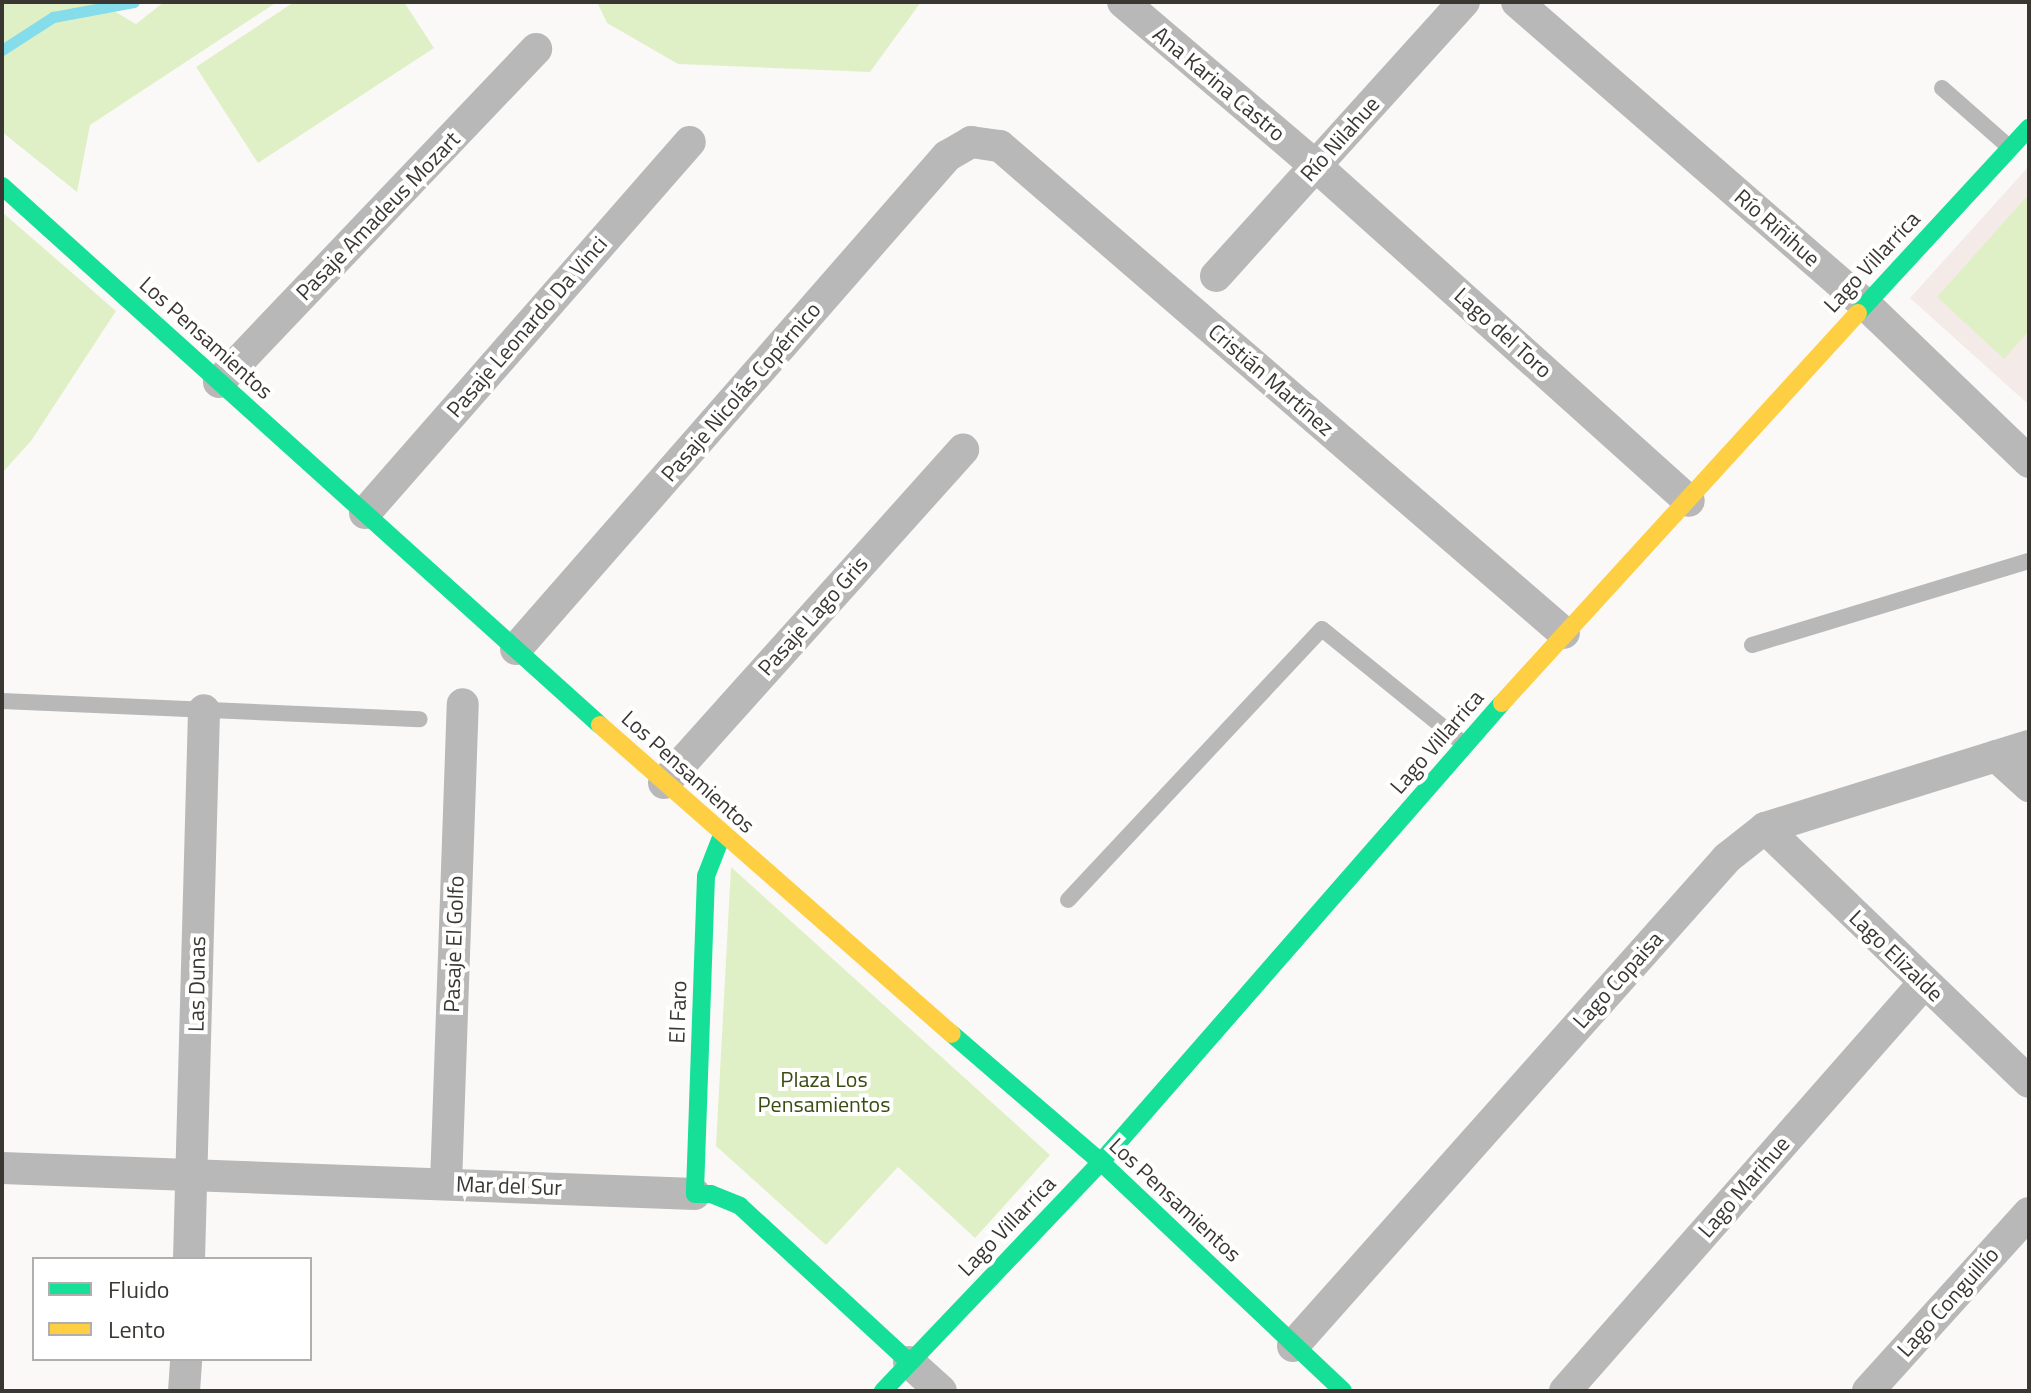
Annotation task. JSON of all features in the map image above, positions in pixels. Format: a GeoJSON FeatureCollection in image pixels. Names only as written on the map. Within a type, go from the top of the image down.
{"type":"FeatureCollection","features":[{"type":"Feature","properties":{"kind":"street","name":"Ana Karina Castro"},"geometry":{"type":"LineString","coordinates":[[1123,2],[1316,166]]}},
{"type":"Feature","properties":{"kind":"street","name":"Río Nilahue"},"geometry":{"type":"LineString","coordinates":[[1216,276],[1464,2]]}},
{"type":"Feature","properties":{"kind":"street","name":"Río Riñihue"},"geometry":{"type":"LineString","coordinates":[[1517,2],[1865,304],[2029,462]]}},
{"type":"Feature","properties":{"kind":"street","name":"Pasaje Amadeus Mozart"},"geometry":{"type":"LineString","coordinates":[[219,382],[536,49]]}},
{"type":"Feature","properties":{"kind":"street","name":"Lago Villarrica"},"geometry":{"type":"LineString","coordinates":[[883,1391],[1101,1162],[1564,633],[1689,501],[1865,304],[2029,128]]}},
{"type":"Feature","properties":{"kind":"street","name":"Pasaje Leonardo Da Vinci"},"geometry":{"type":"LineString","coordinates":[[365,513],[690,142]]}},
{"type":"Feature","properties":{"kind":"street","name":"Cristián Martínez"},"geometry":{"type":"LineString","coordinates":[[971,142],[1000,146],[1564,633]]}},
{"type":"Feature","properties":{"kind":"street","name":"Pasaje Nicolás Copérnico"},"geometry":{"type":"LineString","coordinates":[[516,649],[947,156],[971,142]]}},
{"type":"Feature","properties":{"kind":"street","name":"Lago del Toro"},"geometry":{"type":"LineString","coordinates":[[1316,166],[1689,501]]}},
{"type":"Feature","properties":{"kind":"street","name":"Los Pensamientos"},"geometry":{"type":"LineString","coordinates":[[2,186],[722,835],[1101,1162],[1343,1391]]}},
{"type":"Feature","properties":{"kind":"street","name":"Pasaje Lago Gris"},"geometry":{"type":"LineString","coordinates":[[664,783],[963,450]]}},
{"type":"Feature","properties":{"kind":"street","name":"Pasaje El Golfo"},"geometry":{"type":"LineString","coordinates":[[446,1184],[463,704]]}},
{"type":"Feature","properties":{"kind":"street","name":"Las Dunas"},"geometry":{"type":"LineString","coordinates":[[189,1257],[204,710]]}},
{"type":"Feature","properties":{"kind":"street","name":"Lago Copaisa"},"geometry":{"type":"LineString","coordinates":[[1293,1346],[1727,858],[1765,828],[2029,746]]}},
{"type":"Feature","properties":{"kind":"street"},"geometry":{"type":"LineString","coordinates":[[1996,756],[2029,786]]}},
{"type":"Feature","properties":{"kind":"street","name":"Lago Elizalde"},"geometry":{"type":"LineString","coordinates":[[1765,828],[1923,984],[2029,1082]]}},
{"type":"Feature","properties":{"kind":"street","name":"El Faro"},"geometry":{"type":"LineString","coordinates":[[695,1194],[706,876],[722,835]]}},
{"type":"Feature","properties":{"kind":"street","name":"Lago Marihue"},"geometry":{"type":"LineString","coordinates":[[1565,1391],[1923,984]]}},
{"type":"Feature","properties":{"kind":"street","name":"Mar del Sur"},"geometry":{"type":"LineString","coordinates":[[2,1168],[695,1194],[740,1206],[941,1391]]}},
{"type":"Feature","properties":{"kind":"street","name":"Lago Conguillío"},"geometry":{"type":"LineString","coordinates":[[1868,1391],[2029,1213]]}},
{"type":"Feature","properties":{"kind":"street"},"geometry":{"type":"LineString","coordinates":[[184,1391],[186,1361]]}},
{"type":"Feature","properties":{"kind":"lane"},"geometry":{"type":"LineString","coordinates":[[1942,88],[2011,148]]}},
{"type":"Feature","properties":{"kind":"lane"},"geometry":{"type":"LineString","coordinates":[[1752,645],[2029,561]]}},
{"type":"Feature","properties":{"kind":"lane"},"geometry":{"type":"LineString","coordinates":[[1068,900],[1322,629],[1466,745]]}},
{"type":"Feature","properties":{"kind":"lane"},"geometry":{"type":"LineString","coordinates":[[2,701],[420,719]]}},
{"type":"Feature","properties":{"kind":"shaded area"},"geometry":{"type":"Polygon","coordinates":[[[2029,166],[2029,405],[1910,298],[2029,166]]]}},
{"type":"Feature","properties":{"kind":"green space"},"geometry":{"type":"Polygon","coordinates":[[[2,2],[99,2],[136,24],[164,2],[277,2],[90,125],[77,192],[2,132],[2,2]]]}},
{"type":"Feature","properties":{"kind":"green space"},"geometry":{"type":"Polygon","coordinates":[[[294,2],[404,2],[434,48],[258,163],[196,67],[294,2]]]}},
{"type":"Feature","properties":{"kind":"green space"},"geometry":{"type":"Polygon","coordinates":[[[597,2],[921,2],[870,72],[678,64],[607,23],[597,2]]]}},
{"type":"Feature","properties":{"kind":"green space"},"geometry":{"type":"Polygon","coordinates":[[[2029,194],[2029,331],[2004,359],[1937,297],[2029,194]]]}},
{"type":"Feature","properties":{"kind":"green space"},"geometry":{"type":"Polygon","coordinates":[[[2,212],[116,311],[31,441],[2,473],[2,212]]]}},
{"type":"Feature","properties":{"kind":"green space","name":"Plaza Los Pensamientos"},"geometry":{"type":"Polygon","coordinates":[[[731,867],[1050,1155],[975,1238],[898,1167],[826,1245],[716,1146],[731,867]]]}},
{"type":"Feature","properties":{"kind":"waterway"},"geometry":{"type":"LineString","coordinates":[[2,50],[53,17],[134,2]]}},
{"type":"Feature","properties":{"kind":"traffic: fast"},"geometry":{"type":"LineString","coordinates":[[1858,313],[2029,128]]}},
{"type":"Feature","properties":{"kind":"traffic: fast"},"geometry":{"type":"LineString","coordinates":[[2,186],[600,725]]}},
{"type":"Feature","properties":{"kind":"traffic: fast"},"geometry":{"type":"LineString","coordinates":[[883,1391],[1101,1162],[1502,703]]}},
{"type":"Feature","properties":{"kind":"traffic: fast"},"geometry":{"type":"LineString","coordinates":[[722,835],[706,876],[695,1194],[711,1194],[740,1206],[909,1362]]}},
{"type":"Feature","properties":{"kind":"traffic: fast"},"geometry":{"type":"LineString","coordinates":[[952,1034],[1101,1162],[1343,1391]]}},
{"type":"Feature","properties":{"kind":"traffic: slow"},"geometry":{"type":"LineString","coordinates":[[1502,703],[1858,313]]}},
{"type":"Feature","properties":{"kind":"traffic: slow"},"geometry":{"type":"LineString","coordinates":[[600,725],[952,1034]]}}]}
